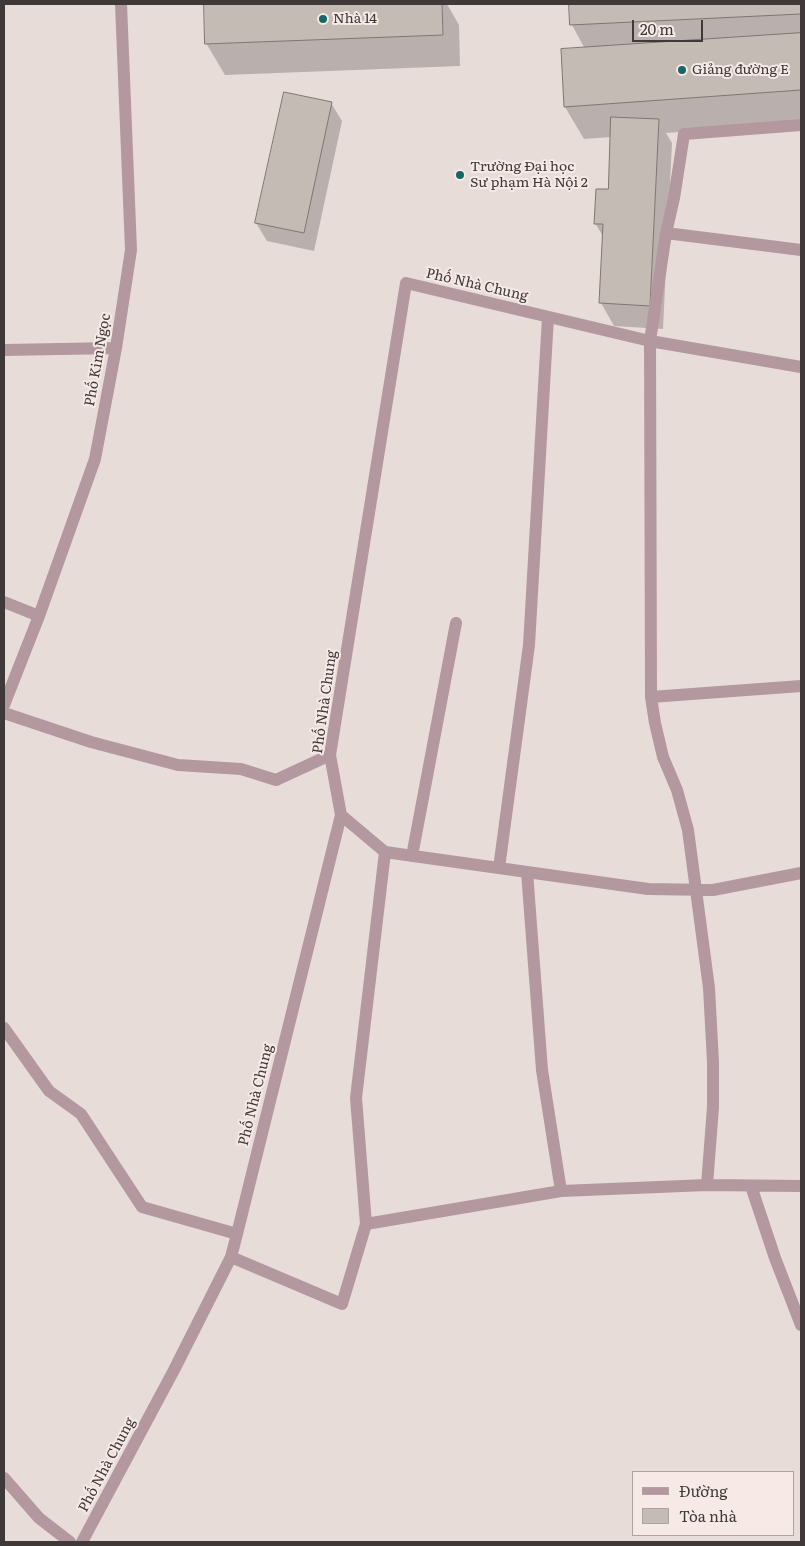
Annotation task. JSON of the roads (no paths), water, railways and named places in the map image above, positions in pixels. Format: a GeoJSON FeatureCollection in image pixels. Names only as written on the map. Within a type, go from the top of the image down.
{"type":"FeatureCollection","features":[{"type":"Feature","properties":{"kind":"street","name":"Phố Kim Ngọc"},"geometry":{"type":"LineString","coordinates":[[4,705],[39,616],[95,459],[116,348],[131,250],[121,4]]}},
{"type":"Feature","properties":{"kind":"street"},"geometry":{"type":"LineString","coordinates":[[707,1185],[713,1107],[713,1062],[709,988],[697,889],[685,816],[677,790],[663,757],[651,697],[650,341],[666,232],[674,198],[684,134],[801,125]]}},
{"type":"Feature","properties":{"kind":"street"},"geometry":{"type":"LineString","coordinates":[[666,232],[801,250]]}},
{"type":"Feature","properties":{"kind":"street","name":"Phố Nhà Chung"},"geometry":{"type":"LineString","coordinates":[[82,1542],[174,1370],[231,1257],[237,1234],[341,815],[330,754],[406,283],[650,341],[801,367]]}},
{"type":"Feature","properties":{"kind":"street"},"geometry":{"type":"LineString","coordinates":[[499,868],[529,645],[548,317]]}},
{"type":"Feature","properties":{"kind":"street"},"geometry":{"type":"LineString","coordinates":[[4,350],[116,348]]}},
{"type":"Feature","properties":{"kind":"street"},"geometry":{"type":"LineString","coordinates":[[4,602],[39,616]]}},
{"type":"Feature","properties":{"kind":"street"},"geometry":{"type":"LineString","coordinates":[[412,856],[456,622]]}},
{"type":"Feature","properties":{"kind":"street"},"geometry":{"type":"LineString","coordinates":[[651,697],[801,686]]}},
{"type":"Feature","properties":{"kind":"street"},"geometry":{"type":"LineString","coordinates":[[4,713],[91,742],[178,765],[241,769],[276,780],[330,754]]}},
{"type":"Feature","properties":{"kind":"street"},"geometry":{"type":"LineString","coordinates":[[341,815],[386,852],[648,889],[713,890],[801,873]]}},
{"type":"Feature","properties":{"kind":"street"},"geometry":{"type":"LineString","coordinates":[[231,1257],[342,1304],[366,1224],[356,1098],[386,852]]}},
{"type":"Feature","properties":{"kind":"street"},"geometry":{"type":"LineString","coordinates":[[527,872],[542,1070],[561,1191]]}},
{"type":"Feature","properties":{"kind":"street"},"geometry":{"type":"LineString","coordinates":[[4,1028],[49,1091],[81,1114],[142,1207],[237,1234]]}},
{"type":"Feature","properties":{"kind":"street"},"geometry":{"type":"LineString","coordinates":[[366,1224],[561,1191],[707,1185],[801,1186]]}},
{"type":"Feature","properties":{"kind":"street"},"geometry":{"type":"LineString","coordinates":[[750,1186],[801,1325]]}},
{"type":"Feature","properties":{"kind":"street"},"geometry":{"type":"LineString","coordinates":[[4,1478],[39,1518],[70,1542]]}},
{"type":"Feature","properties":{"kind":"place","name":"Nhà 14"},"geometry":{"type":"Point","coordinates":[323,19]}},
{"type":"Feature","properties":{"kind":"place","name":"Giảng đường E"},"geometry":{"type":"Point","coordinates":[682,70]}},
{"type":"Feature","properties":{"kind":"place","name":"Trường Đại học Sư phạm Hà Nội 2"},"geometry":{"type":"Point","coordinates":[460,175]}}]}
